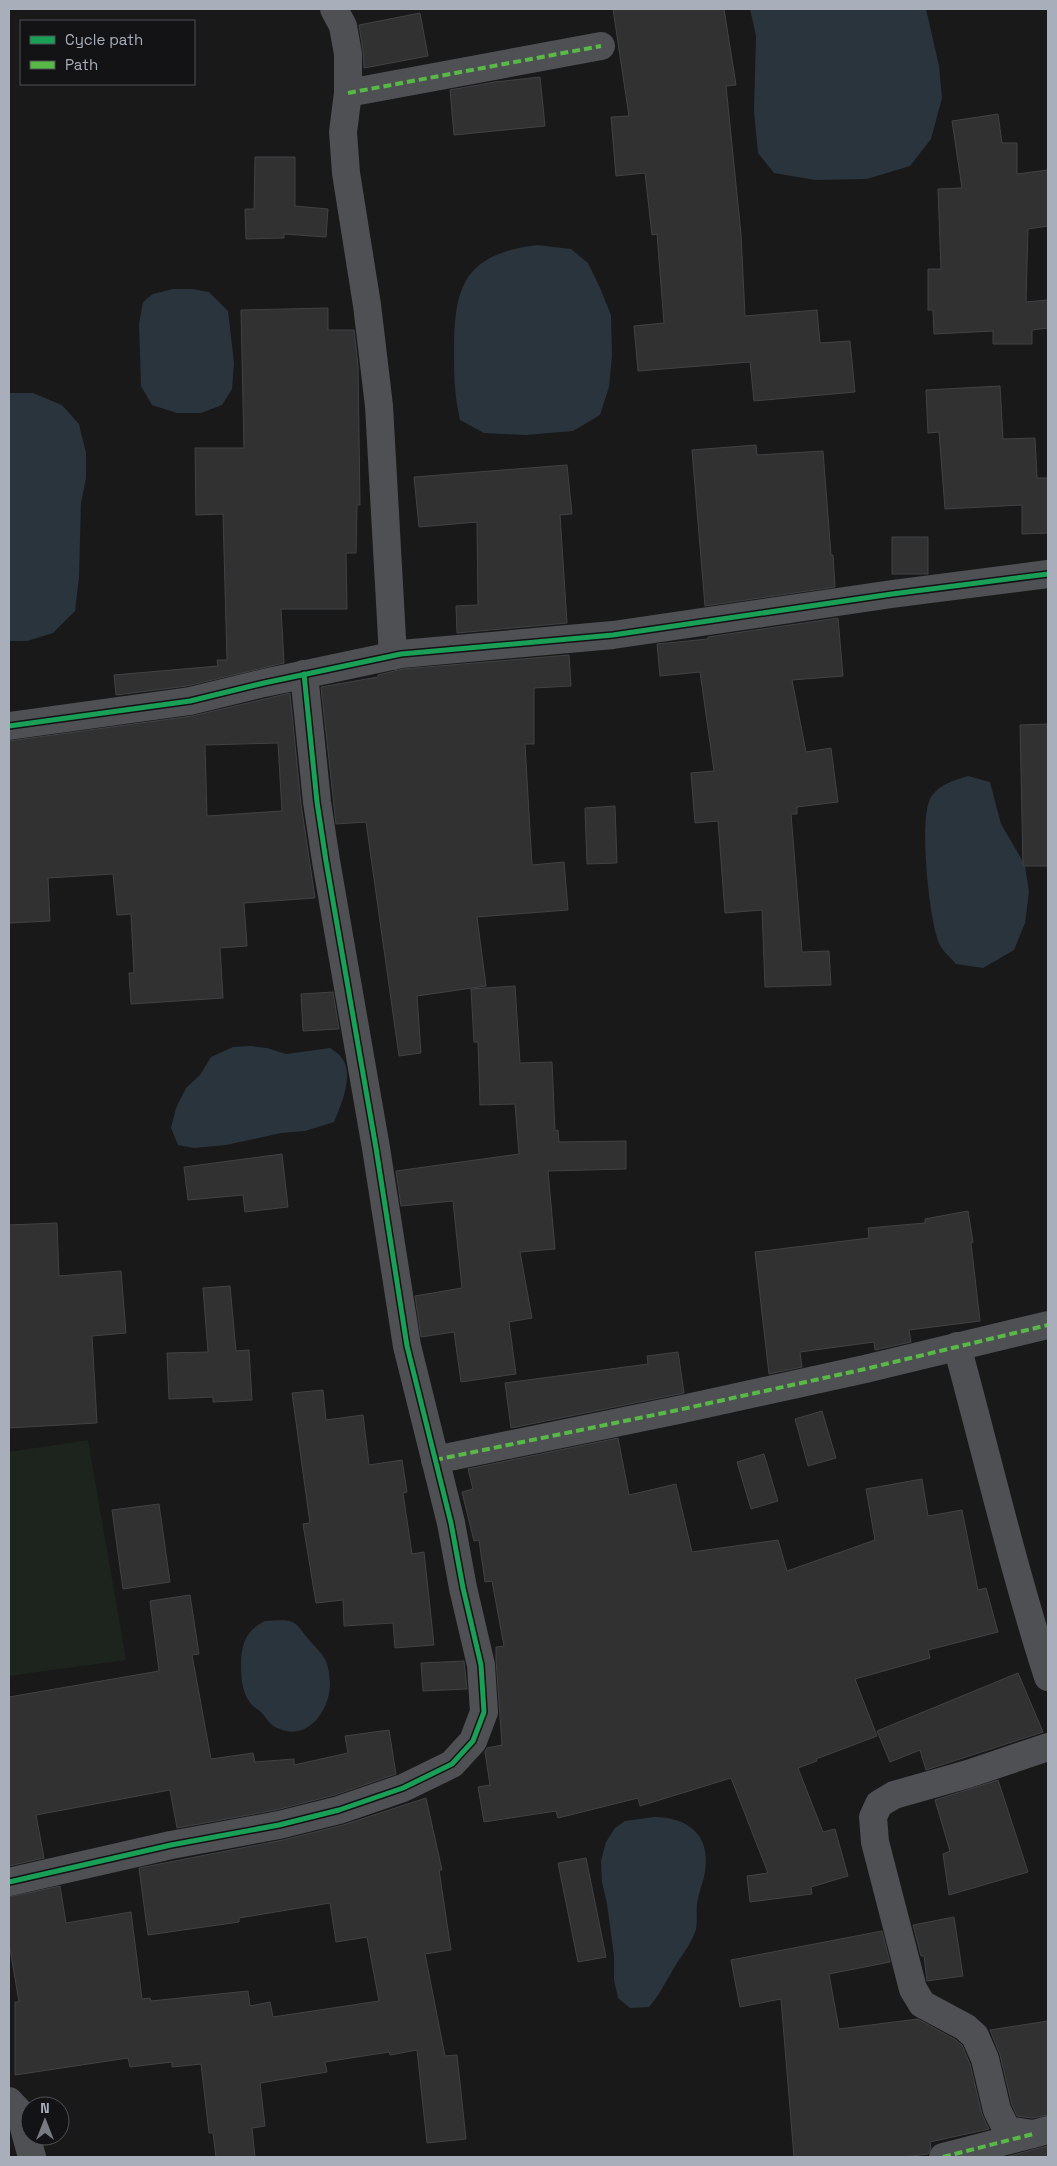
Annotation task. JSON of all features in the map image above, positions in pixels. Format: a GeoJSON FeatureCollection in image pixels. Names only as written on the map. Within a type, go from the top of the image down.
{"type":"FeatureCollection","features":[{"type":"Feature","properties":{"kind":"street"},"geometry":{"type":"LineString","coordinates":[[334,9],[343,26],[348,54],[348,93],[343,132],[346,173],[367,305],[379,406],[393,656]]}},
{"type":"Feature","properties":{"kind":"street"},"geometry":{"type":"LineString","coordinates":[[348,93],[601,46]]}},
{"type":"Feature","properties":{"kind":"street"},"geometry":{"type":"LineString","coordinates":[[9,726],[190,701],[304,674],[393,656],[613,635],[892,594],[1048,574]]}},
{"type":"Feature","properties":{"kind":"street"},"geometry":{"type":"LineString","coordinates":[[9,1882],[171,1845],[279,1826],[339,1810],[404,1788],[452,1764],[473,1741],[484,1712],[481,1665],[463,1588],[451,1523],[407,1346],[376,1148],[326,861],[317,802],[304,674]]}},
{"type":"Feature","properties":{"kind":"street"},"geometry":{"type":"LineString","coordinates":[[435,1460],[865,1369],[1048,1325]]}},
{"type":"Feature","properties":{"kind":"street"},"geometry":{"type":"LineString","coordinates":[[956,1346],[986,1453],[1000,1513],[1048,1678]]}},
{"type":"Feature","properties":{"kind":"street"},"geometry":{"type":"LineString","coordinates":[[1041,2132],[1007,2130],[997,2110],[985,2059],[976,2036],[965,2027],[922,2004],[913,1989],[875,1842],[873,1817],[879,1804],[894,1795],[968,1774],[1048,1747]]}},
{"type":"Feature","properties":{"kind":"street"},"geometry":{"type":"LineString","coordinates":[[9,2101],[20,2113],[32,2157]]}},
{"type":"Feature","properties":{"kind":"street"},"geometry":{"type":"LineString","coordinates":[[943,2157],[1041,2132]]}},
{"type":"Feature","properties":{"kind":"shaded area"},"geometry":{"type":"Polygon","coordinates":[[[750,9],[926,9],[939,66],[942,98],[931,139],[910,166],[867,179],[815,180],[774,173],[758,153],[754,111],[756,36],[750,9]]]}},
{"type":"Feature","properties":{"kind":"shaded area"},"geometry":{"type":"Polygon","coordinates":[[[537,245],[571,249],[588,263],[611,315],[612,356],[609,387],[600,415],[573,431],[526,435],[484,433],[460,420],[455,392],[454,367],[457,305],[462,289],[470,275],[480,264],[514,249],[537,245]]]}},
{"type":"Feature","properties":{"kind":"shaded area"},"geometry":{"type":"Polygon","coordinates":[[[173,289],[192,289],[209,292],[228,311],[234,363],[232,389],[222,405],[201,413],[177,413],[152,405],[141,386],[139,324],[143,302],[153,294],[173,289]]]}},
{"type":"Feature","properties":{"kind":"shaded area"},"geometry":{"type":"Polygon","coordinates":[[[9,393],[33,393],[62,405],[79,424],[86,453],[86,478],[81,503],[79,577],[75,611],[53,633],[27,641],[9,641],[9,393]]]}},
{"type":"Feature","properties":{"kind":"shaded area"},"geometry":{"type":"Polygon","coordinates":[[[968,776],[990,782],[1001,824],[1025,865],[1029,892],[1025,923],[1014,950],[983,968],[956,964],[940,946],[932,914],[925,848],[925,828],[930,799],[937,790],[952,781],[968,776]]]}},
{"type":"Feature","properties":{"kind":"shaded area"},"geometry":{"type":"Polygon","coordinates":[[[251,1046],[267,1048],[286,1054],[330,1048],[338,1054],[345,1063],[347,1079],[346,1089],[334,1122],[305,1131],[281,1133],[226,1145],[194,1148],[178,1145],[171,1128],[176,1108],[186,1088],[200,1075],[211,1057],[233,1047],[251,1046]]]}},
{"type":"Feature","properties":{"kind":"shaded area"},"geometry":{"type":"Polygon","coordinates":[[[88,1440],[126,1660],[9,1676],[9,1452],[88,1440]]]}},
{"type":"Feature","properties":{"kind":"shaded area"},"geometry":{"type":"Polygon","coordinates":[[[265,1621],[286,1621],[296,1624],[323,1656],[328,1667],[330,1684],[326,1704],[316,1721],[300,1731],[290,1732],[275,1727],[250,1703],[244,1692],[241,1661],[244,1642],[254,1628],[265,1621]]]}},
{"type":"Feature","properties":{"kind":"shaded area"},"geometry":{"type":"Polygon","coordinates":[[[654,1817],[677,1820],[694,1831],[700,1838],[704,1848],[706,1859],[705,1872],[698,1901],[696,1929],[691,1942],[660,1993],[649,2007],[630,2008],[618,1998],[614,1980],[614,1956],[602,1882],[601,1861],[606,1842],[615,1828],[625,1821],[654,1817]]]}},
{"type":"Feature","properties":{"kind":"building"},"geometry":{"type":"Polygon","coordinates":[[[613,9],[724,9],[736,85],[726,86],[741,234],[745,316],[817,310],[820,343],[850,341],[855,392],[754,401],[750,362],[638,371],[634,326],[664,323],[657,234],[652,235],[645,173],[616,176],[611,117],[629,116],[613,9]]]}},
{"type":"Feature","properties":{"kind":"building"},"geometry":{"type":"Polygon","coordinates":[[[420,13],[428,56],[364,68],[359,25],[420,13]]]}},
{"type":"Feature","properties":{"kind":"building"},"geometry":{"type":"Polygon","coordinates":[[[540,77],[545,126],[454,135],[450,90],[540,77]]]}},
{"type":"Feature","properties":{"kind":"building"},"geometry":{"type":"Polygon","coordinates":[[[998,114],[1002,143],[1017,143],[1017,174],[1048,170],[1048,226],[1028,229],[1026,302],[1048,300],[1048,328],[1032,330],[1032,344],[993,344],[993,331],[934,334],[933,310],[928,310],[928,269],[941,269],[938,189],[962,188],[952,121],[998,114]]]}},
{"type":"Feature","properties":{"kind":"building"},"geometry":{"type":"Polygon","coordinates":[[[255,157],[295,157],[295,206],[328,209],[326,237],[284,234],[284,238],[246,239],[245,209],[254,209],[255,157]]]}},
{"type":"Feature","properties":{"kind":"building"},"geometry":{"type":"Polygon","coordinates":[[[328,308],[328,330],[354,330],[358,365],[360,505],[357,505],[356,553],[346,553],[347,609],[281,609],[284,663],[187,686],[116,695],[114,675],[218,666],[217,660],[227,660],[223,514],[196,515],[195,448],[244,448],[241,310],[328,308]]]}},
{"type":"Feature","properties":{"kind":"building"},"geometry":{"type":"Polygon","coordinates":[[[1000,386],[1003,439],[1035,438],[1037,478],[1048,478],[1048,533],[1022,534],[1022,505],[945,509],[939,432],[928,433],[926,390],[1000,386]]]}},
{"type":"Feature","properties":{"kind":"building"},"geometry":{"type":"Polygon","coordinates":[[[756,445],[757,455],[823,451],[835,587],[705,606],[692,450],[756,445]]]}},
{"type":"Feature","properties":{"kind":"building"},"geometry":{"type":"Polygon","coordinates":[[[567,465],[572,514],[560,515],[567,623],[457,633],[456,606],[478,605],[477,522],[419,527],[414,477],[567,465]]]}},
{"type":"Feature","properties":{"kind":"building"},"geometry":{"type":"Polygon","coordinates":[[[892,537],[928,537],[928,574],[892,574],[892,537]]]}},
{"type":"Feature","properties":{"kind":"building"},"geometry":{"type":"Polygon","coordinates":[[[838,618],[843,676],[792,680],[806,752],[831,748],[838,802],[797,807],[797,814],[791,814],[802,952],[829,951],[831,985],[765,987],[762,910],[725,913],[718,821],[695,823],[691,773],[714,771],[700,672],[660,676],[657,644],[708,639],[708,637],[838,618]]]}},
{"type":"Feature","properties":{"kind":"building"},"geometry":{"type":"Polygon","coordinates":[[[569,655],[571,686],[534,688],[534,744],[525,744],[532,865],[564,862],[568,910],[477,917],[486,986],[417,996],[421,1053],[399,1056],[366,822],[336,824],[321,687],[378,677],[378,675],[403,669],[569,655]]]}},
{"type":"Feature","properties":{"kind":"building"},"geometry":{"type":"Polygon","coordinates":[[[290,693],[301,804],[315,898],[244,903],[247,946],[220,948],[223,998],[131,1004],[129,973],[134,973],[131,914],[117,915],[113,874],[48,878],[50,921],[9,923],[9,741],[192,716],[290,693]],[[278,743],[205,745],[207,816],[282,811],[278,743]]]}},
{"type":"Feature","properties":{"kind":"building"},"geometry":{"type":"Polygon","coordinates":[[[1048,724],[1048,866],[1023,866],[1020,725],[1048,724]]]}},
{"type":"Feature","properties":{"kind":"building"},"geometry":{"type":"Polygon","coordinates":[[[615,806],[617,863],[587,864],[585,808],[615,806]]]}},
{"type":"Feature","properties":{"kind":"building"},"geometry":{"type":"Polygon","coordinates":[[[515,986],[520,1063],[552,1062],[555,1131],[558,1130],[559,1142],[626,1141],[626,1169],[548,1171],[555,1249],[520,1252],[532,1318],[509,1322],[516,1374],[461,1382],[454,1332],[421,1337],[415,1296],[462,1288],[453,1201],[401,1206],[396,1171],[519,1154],[515,1104],[480,1105],[478,1042],[474,1042],[471,989],[515,986]]]}},
{"type":"Feature","properties":{"kind":"building"},"geometry":{"type":"Polygon","coordinates":[[[333,992],[339,1029],[303,1031],[301,994],[333,992]]]}},
{"type":"Feature","properties":{"kind":"building"},"geometry":{"type":"Polygon","coordinates":[[[282,1154],[288,1207],[245,1212],[243,1195],[188,1200],[184,1167],[282,1154]]]}},
{"type":"Feature","properties":{"kind":"building"},"geometry":{"type":"Polygon","coordinates":[[[968,1211],[973,1242],[971,1243],[980,1321],[909,1330],[911,1342],[875,1350],[874,1342],[800,1352],[802,1367],[769,1374],[755,1252],[869,1238],[868,1228],[925,1223],[925,1219],[968,1211]]]}},
{"type":"Feature","properties":{"kind":"building"},"geometry":{"type":"Polygon","coordinates":[[[57,1223],[59,1276],[121,1271],[126,1333],[92,1336],[97,1423],[9,1428],[9,1225],[57,1223]]]}},
{"type":"Feature","properties":{"kind":"building"},"geometry":{"type":"Polygon","coordinates":[[[230,1286],[236,1351],[249,1350],[252,1400],[213,1402],[213,1397],[169,1399],[167,1353],[208,1352],[203,1288],[230,1286]]]}},
{"type":"Feature","properties":{"kind":"building"},"geometry":{"type":"Polygon","coordinates":[[[678,1352],[684,1393],[511,1428],[505,1383],[648,1364],[647,1356],[678,1352]]]}},
{"type":"Feature","properties":{"kind":"building"},"geometry":{"type":"Polygon","coordinates":[[[323,1390],[326,1420],[363,1415],[369,1465],[402,1460],[407,1492],[403,1493],[412,1554],[424,1552],[434,1645],[395,1648],[393,1623],[344,1626],[343,1600],[316,1603],[303,1524],[310,1523],[292,1393],[323,1390]]]}},
{"type":"Feature","properties":{"kind":"building"},"geometry":{"type":"Polygon","coordinates":[[[822,1411],[836,1458],[808,1466],[795,1419],[822,1411]]]}},
{"type":"Feature","properties":{"kind":"building"},"geometry":{"type":"Polygon","coordinates":[[[618,1438],[629,1495],[676,1484],[692,1552],[778,1540],[787,1571],[875,1540],[866,1489],[922,1479],[928,1516],[962,1510],[978,1590],[986,1588],[998,1632],[928,1650],[930,1658],[855,1679],[877,1736],[816,1759],[817,1761],[798,1768],[823,1832],[835,1829],[848,1876],[811,1887],[812,1894],[750,1902],[747,1876],[768,1873],[731,1778],[640,1806],[638,1798],[558,1818],[556,1811],[484,1822],[478,1787],[490,1785],[485,1752],[487,1748],[502,1745],[496,1647],[504,1646],[492,1581],[485,1582],[479,1540],[474,1541],[462,1492],[473,1489],[468,1469],[618,1438]]]}},
{"type":"Feature","properties":{"kind":"building"},"geometry":{"type":"Polygon","coordinates":[[[764,1454],[778,1501],[751,1509],[737,1462],[764,1454]]]}},
{"type":"Feature","properties":{"kind":"building"},"geometry":{"type":"Polygon","coordinates":[[[159,1504],[170,1582],[123,1589],[112,1510],[159,1504]]]}},
{"type":"Feature","properties":{"kind":"building"},"geometry":{"type":"Polygon","coordinates":[[[190,1595],[199,1654],[192,1655],[211,1759],[253,1753],[255,1762],[294,1759],[294,1765],[348,1753],[345,1736],[389,1730],[396,1774],[335,1795],[276,1810],[177,1828],[170,1790],[36,1815],[44,1858],[9,1866],[9,1697],[159,1671],[150,1601],[190,1595]]]}},
{"type":"Feature","properties":{"kind":"building"},"geometry":{"type":"Polygon","coordinates":[[[464,1661],[467,1689],[423,1691],[421,1663],[464,1661]]]}},
{"type":"Feature","properties":{"kind":"building"},"geometry":{"type":"Polygon","coordinates":[[[1018,1673],[1043,1732],[926,1770],[920,1750],[890,1762],[877,1731],[1018,1673]]]}},
{"type":"Feature","properties":{"kind":"building"},"geometry":{"type":"Polygon","coordinates":[[[998,1780],[1028,1872],[949,1895],[943,1854],[950,1851],[935,1800],[998,1780]]]}},
{"type":"Feature","properties":{"kind":"building"},"geometry":{"type":"Polygon","coordinates":[[[426,1798],[442,1870],[439,1870],[451,1950],[425,1954],[445,2056],[457,2055],[466,2139],[427,2143],[417,2050],[390,2055],[389,2052],[325,2062],[327,2072],[260,2083],[265,2126],[252,2128],[255,2157],[216,2157],[213,2133],[209,2133],[201,2064],[172,2067],[172,2062],[130,2067],[128,2058],[15,2075],[15,2002],[19,2002],[9,1943],[9,1897],[60,1886],[66,1923],[131,1912],[142,1999],[150,1998],[151,2001],[248,1991],[250,2006],[270,2002],[273,2017],[379,2001],[367,1937],[336,1942],[330,1903],[239,1918],[239,1922],[148,1935],[139,1868],[283,1840],[343,1825],[426,1798]]]}},
{"type":"Feature","properties":{"kind":"building"},"geometry":{"type":"Polygon","coordinates":[[[586,1858],[606,1957],[578,1962],[558,1863],[586,1858]]]}},
{"type":"Feature","properties":{"kind":"building"},"geometry":{"type":"Polygon","coordinates":[[[954,1917],[963,1976],[927,1981],[924,1956],[921,1956],[913,1925],[954,1917]]]}},
{"type":"Feature","properties":{"kind":"building"},"geometry":{"type":"Polygon","coordinates":[[[882,1931],[890,1962],[829,1974],[839,2029],[918,2019],[956,2040],[962,2045],[970,2064],[982,2114],[989,2129],[930,2142],[931,2148],[928,2154],[904,2157],[794,2157],[781,1999],[740,2007],[731,1960],[882,1931]]]}},
{"type":"Feature","properties":{"kind":"building"},"geometry":{"type":"Polygon","coordinates":[[[1048,2021],[1048,2115],[1032,2118],[1017,2116],[1012,2105],[1000,2055],[990,2030],[1048,2021]]]}},
{"type":"Feature","properties":{"kind":"building"},"geometry":{"type":"Polygon","coordinates":[[[1048,2146],[1048,2157],[1006,2157],[1035,2149],[1048,2146]]]}},
{"type":"Feature","properties":{"kind":"marked path"},"geometry":{"type":"LineString","coordinates":[[348,93],[601,46]]}},
{"type":"Feature","properties":{"kind":"marked path"},"geometry":{"type":"LineString","coordinates":[[435,1460],[865,1369],[1048,1325]]}},
{"type":"Feature","properties":{"kind":"marked path"},"geometry":{"type":"LineString","coordinates":[[943,2157],[1033,2134]]}},
{"type":"Feature","properties":{"kind":"cycle path"},"geometry":{"type":"LineString","coordinates":[[9,726],[190,701],[401,654],[613,635],[892,594],[1048,574]]}},
{"type":"Feature","properties":{"kind":"cycle path"},"geometry":{"type":"LineString","coordinates":[[9,1882],[171,1845],[279,1825],[339,1810],[403,1788],[452,1764],[473,1741],[484,1712],[481,1665],[463,1588],[451,1523],[407,1346],[376,1148],[326,861],[317,802],[304,674]]}}]}
